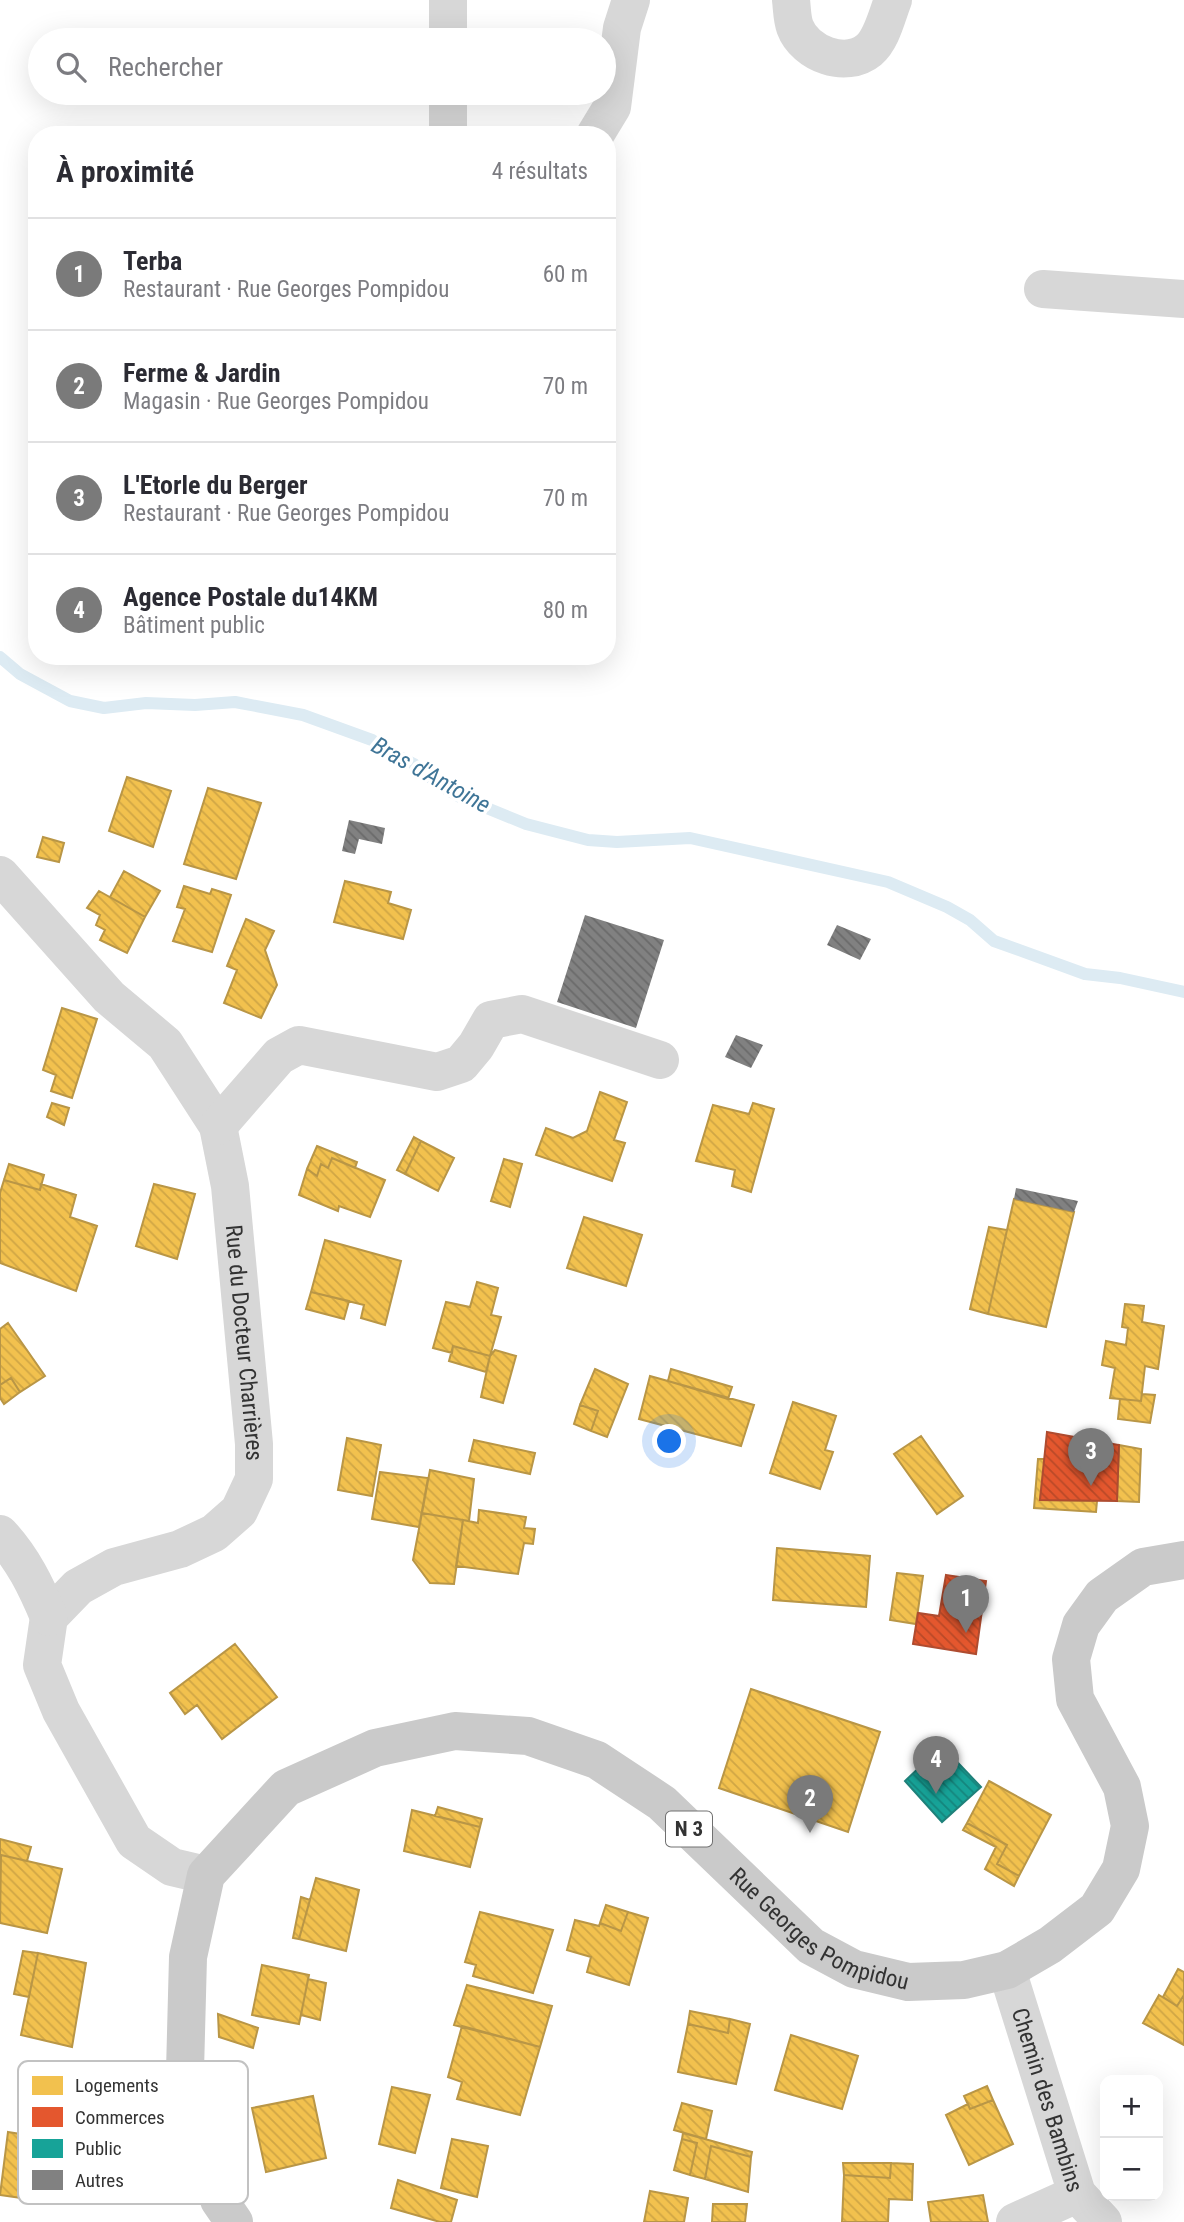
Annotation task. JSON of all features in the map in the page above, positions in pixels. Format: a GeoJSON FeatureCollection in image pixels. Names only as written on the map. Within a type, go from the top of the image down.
{"type":"FeatureCollection","features":[{"type":"Feature","properties":{"kind":"main road","name":"Rue Georges Pompidou"},"geometry":{"type":"LineString","coordinates":[[206,1875],[286,1788],[375,1748],[454,1731],[528,1736],[597,1760],[662,1803],[811,1946],[854,1969],[908,1982],[964,1980],[1007,1969],[1050,1945],[1097,1909],[1121,1869],[1130,1826],[1122,1787],[1075,1699],[1071,1659],[1081,1625],[1102,1596],[1143,1567],[1184,1560]]}},
{"type":"Feature","properties":{"kind":"main road"},"geometry":{"type":"LineString","coordinates":[[185,2061],[188,1957],[206,1875]]}},
{"type":"Feature","properties":{"kind":"main road"},"geometry":{"type":"LineString","coordinates":[[222,2204],[234,2222]]}},
{"type":"Feature","properties":{"kind":"street"},"geometry":{"type":"LineString","coordinates":[[448,0],[448,28]]}},
{"type":"Feature","properties":{"kind":"street"},"geometry":{"type":"LineString","coordinates":[[616,75],[622,28],[631,0]]}},
{"type":"Feature","properties":{"kind":"street"},"geometry":{"type":"LineString","coordinates":[[790,0],[795,28],[813,51],[845,60],[869,50],[883,27],[893,0]]}},
{"type":"Feature","properties":{"kind":"street"},"geometry":{"type":"LineString","coordinates":[[448,105],[448,126]]}},
{"type":"Feature","properties":{"kind":"street"},"geometry":{"type":"LineString","coordinates":[[600,126],[612,105]]}},
{"type":"Feature","properties":{"kind":"street"},"geometry":{"type":"LineString","coordinates":[[1043,289],[1184,299]]}},
{"type":"Feature","properties":{"kind":"street","name":"Rue du Docteur Charrières"},"geometry":{"type":"LineString","coordinates":[[0,875],[109,997],[165,1044],[218,1126],[230,1186],[254,1444],[254,1479],[239,1511],[214,1533],[180,1549],[114,1567],[78,1587],[49,1617]]}},
{"type":"Feature","properties":{"kind":"street"},"geometry":{"type":"LineString","coordinates":[[218,1126],[279,1056],[299,1045],[437,1072],[461,1064],[476,1046],[491,1020],[522,1014],[660,1060]]}},
{"type":"Feature","properties":{"kind":"street"},"geometry":{"type":"LineString","coordinates":[[0,1534],[34,1580],[49,1617],[42,1665],[61,1711],[134,1841],[172,1867],[206,1875]]}},
{"type":"Feature","properties":{"kind":"street","name":"Chemin des Bambins"},"geometry":{"type":"LineString","coordinates":[[1007,1969],[1077,2193],[1103,2222]]}},
{"type":"Feature","properties":{"kind":"street"},"geometry":{"type":"LineString","coordinates":[[1015,2222],[1077,2193]]}},
{"type":"Feature","properties":{"kind":"building: Logements"},"geometry":{"type":"Polygon","coordinates":[[[127,777],[171,791],[153,847],[109,831],[127,777]]]}},
{"type":"Feature","properties":{"kind":"building: Logements"},"geometry":{"type":"Polygon","coordinates":[[[208,788],[261,803],[236,879],[184,864],[208,788]]]}},
{"type":"Feature","properties":{"kind":"building: Logements"},"geometry":{"type":"Polygon","coordinates":[[[43,837],[64,843],[59,862],[37,857],[43,837]]]}},
{"type":"Feature","properties":{"kind":"building: Logements"},"geometry":{"type":"Polygon","coordinates":[[[124,871],[160,891],[145,917],[110,897],[124,871]]]}},
{"type":"Feature","properties":{"kind":"building: Logements"},"geometry":{"type":"Polygon","coordinates":[[[345,881],[391,892],[388,903],[411,910],[403,939],[334,922],[345,881]]]}},
{"type":"Feature","properties":{"kind":"building: Logements"},"geometry":{"type":"Polygon","coordinates":[[[184,886],[210,894],[212,889],[231,895],[212,952],[173,941],[185,909],[177,907],[184,886]]]}},
{"type":"Feature","properties":{"kind":"building: Logements"},"geometry":{"type":"Polygon","coordinates":[[[99,891],[145,917],[127,953],[100,940],[105,930],[96,925],[100,915],[87,908],[99,891]]]}},
{"type":"Feature","properties":{"kind":"building: Logements"},"geometry":{"type":"Polygon","coordinates":[[[246,919],[274,931],[265,950],[277,985],[261,1018],[224,1003],[237,970],[227,966],[246,919]]]}},
{"type":"Feature","properties":{"kind":"building: Logements"},"geometry":{"type":"Polygon","coordinates":[[[62,1008],[97,1019],[72,1098],[51,1091],[56,1075],[43,1070],[62,1008]]]}},
{"type":"Feature","properties":{"kind":"building: Logements"},"geometry":{"type":"Polygon","coordinates":[[[600,1092],[627,1102],[614,1140],[625,1143],[612,1181],[536,1155],[546,1128],[573,1138],[587,1131],[600,1092]]]}},
{"type":"Feature","properties":{"kind":"building: Logements"},"geometry":{"type":"Polygon","coordinates":[[[52,1103],[69,1108],[64,1125],[47,1117],[52,1103]]]}},
{"type":"Feature","properties":{"kind":"building: Logements"},"geometry":{"type":"Polygon","coordinates":[[[753,1103],[774,1109],[751,1192],[732,1186],[735,1170],[696,1161],[713,1105],[749,1114],[753,1103]]]}},
{"type":"Feature","properties":{"kind":"building: Logements"},"geometry":{"type":"Polygon","coordinates":[[[414,1137],[421,1141],[405,1174],[397,1170],[414,1137]]]}},
{"type":"Feature","properties":{"kind":"building: Logements"},"geometry":{"type":"Polygon","coordinates":[[[421,1141],[454,1158],[438,1191],[405,1174],[421,1141]]]}},
{"type":"Feature","properties":{"kind":"building: Logements"},"geometry":{"type":"Polygon","coordinates":[[[317,1146],[357,1162],[355,1168],[332,1158],[328,1168],[321,1164],[317,1176],[307,1169],[317,1146]]]}},
{"type":"Feature","properties":{"kind":"building: Logements"},"geometry":{"type":"Polygon","coordinates":[[[332,1158],[385,1180],[370,1217],[339,1206],[338,1211],[299,1195],[307,1169],[317,1176],[321,1164],[328,1168],[332,1158]]]}},
{"type":"Feature","properties":{"kind":"building: Logements"},"geometry":{"type":"Polygon","coordinates":[[[504,1159],[522,1164],[510,1207],[491,1201],[504,1159]]]}},
{"type":"Feature","properties":{"kind":"building: Logements"},"geometry":{"type":"Polygon","coordinates":[[[9,1164],[44,1175],[40,1190],[4,1180],[9,1164]]]}},
{"type":"Feature","properties":{"kind":"building: Logements"},"geometry":{"type":"Polygon","coordinates":[[[4,1180],[40,1190],[41,1184],[76,1195],[70,1217],[97,1226],[76,1291],[0,1263],[0,1193],[4,1180]]]}},
{"type":"Feature","properties":{"kind":"building: Logements"},"geometry":{"type":"Polygon","coordinates":[[[154,1184],[195,1194],[177,1259],[136,1246],[154,1184]]]}},
{"type":"Feature","properties":{"kind":"building: Logements"},"geometry":{"type":"Polygon","coordinates":[[[1014,1199],[1074,1212],[1046,1327],[988,1314],[1014,1199]]]}},
{"type":"Feature","properties":{"kind":"building: Logements"},"geometry":{"type":"Polygon","coordinates":[[[584,1217],[642,1235],[626,1286],[567,1268],[584,1217]]]}},
{"type":"Feature","properties":{"kind":"building: Logements"},"geometry":{"type":"Polygon","coordinates":[[[989,1227],[1007,1230],[988,1314],[970,1309],[989,1227]]]}},
{"type":"Feature","properties":{"kind":"building: Logements"},"geometry":{"type":"Polygon","coordinates":[[[325,1240],[401,1261],[385,1325],[361,1318],[364,1305],[311,1292],[325,1240]]]}},
{"type":"Feature","properties":{"kind":"building: Logements"},"geometry":{"type":"Polygon","coordinates":[[[477,1282],[498,1288],[491,1315],[501,1317],[490,1356],[453,1346],[452,1353],[433,1348],[446,1302],[470,1307],[477,1282]]]}},
{"type":"Feature","properties":{"kind":"building: Logements"},"geometry":{"type":"Polygon","coordinates":[[[311,1292],[349,1301],[344,1319],[306,1309],[311,1292]]]}},
{"type":"Feature","properties":{"kind":"building: Logements"},"geometry":{"type":"Polygon","coordinates":[[[1125,1304],[1144,1306],[1142,1322],[1164,1326],[1158,1369],[1145,1366],[1141,1401],[1110,1398],[1115,1368],[1102,1365],[1106,1341],[1126,1345],[1128,1328],[1122,1327],[1125,1304]]]}},
{"type":"Feature","properties":{"kind":"building: Logements"},"geometry":{"type":"Polygon","coordinates":[[[8,1323],[45,1376],[20,1392],[11,1378],[0,1385],[0,1329],[8,1323]]]}},
{"type":"Feature","properties":{"kind":"building: Logements"},"geometry":{"type":"Polygon","coordinates":[[[453,1346],[490,1356],[486,1372],[449,1361],[453,1346]]]}},
{"type":"Feature","properties":{"kind":"building: Logements"},"geometry":{"type":"Polygon","coordinates":[[[495,1350],[516,1356],[503,1403],[481,1397],[490,1356],[495,1350]]]}},
{"type":"Feature","properties":{"kind":"building: Logements"},"geometry":{"type":"Polygon","coordinates":[[[595,1369],[628,1384],[607,1437],[591,1431],[598,1411],[580,1405],[595,1369]]]}},
{"type":"Feature","properties":{"kind":"building: Logements"},"geometry":{"type":"Polygon","coordinates":[[[671,1369],[732,1387],[728,1399],[668,1381],[671,1369]]]}},
{"type":"Feature","properties":{"kind":"building: Logements"},"geometry":{"type":"Polygon","coordinates":[[[650,1376],[754,1405],[741,1446],[639,1419],[650,1376]]]}},
{"type":"Feature","properties":{"kind":"building: Logements"},"geometry":{"type":"Polygon","coordinates":[[[11,1378],[20,1392],[4,1404],[0,1398],[0,1385],[11,1378]]]}},
{"type":"Feature","properties":{"kind":"building: Logements"},"geometry":{"type":"Polygon","coordinates":[[[1142,1394],[1155,1395],[1150,1423],[1118,1419],[1120,1399],[1141,1401],[1142,1394]]]}},
{"type":"Feature","properties":{"kind":"building: Logements"},"geometry":{"type":"Polygon","coordinates":[[[793,1402],[836,1416],[825,1450],[833,1452],[820,1489],[770,1473],[793,1402]]]}},
{"type":"Feature","properties":{"kind":"building: Logements"},"geometry":{"type":"Polygon","coordinates":[[[580,1405],[598,1411],[591,1431],[574,1424],[580,1405]]]}},
{"type":"Feature","properties":{"kind":"building: Logements"},"geometry":{"type":"Polygon","coordinates":[[[921,1436],[963,1496],[937,1514],[894,1454],[921,1436]]]}},
{"type":"Feature","properties":{"kind":"building: Logements"},"geometry":{"type":"Polygon","coordinates":[[[347,1438],[381,1445],[372,1496],[338,1490],[347,1438]]]}},
{"type":"Feature","properties":{"kind":"building: Logements"},"geometry":{"type":"Polygon","coordinates":[[[474,1440],[535,1453],[530,1474],[469,1461],[474,1440]]]}},
{"type":"Feature","properties":{"kind":"building: Logements"},"geometry":{"type":"Polygon","coordinates":[[[1119,1445],[1141,1449],[1139,1502],[1117,1501],[1119,1445]]]}},
{"type":"Feature","properties":{"kind":"building: Logements"},"geometry":{"type":"Polygon","coordinates":[[[1038,1459],[1045,1459],[1040,1500],[1097,1501],[1096,1512],[1034,1508],[1038,1459]]]}},
{"type":"Feature","properties":{"kind":"building: Logements"},"geometry":{"type":"Polygon","coordinates":[[[430,1470],[474,1479],[469,1521],[422,1513],[430,1470]]]}},
{"type":"Feature","properties":{"kind":"building: Logements"},"geometry":{"type":"Polygon","coordinates":[[[380,1472],[428,1478],[419,1527],[372,1519],[380,1472]]]}},
{"type":"Feature","properties":{"kind":"building: Logements"},"geometry":{"type":"Polygon","coordinates":[[[479,1510],[526,1517],[524,1528],[535,1529],[533,1544],[524,1543],[518,1574],[456,1566],[463,1520],[478,1523],[479,1510]]]}},
{"type":"Feature","properties":{"kind":"building: Logements"},"geometry":{"type":"Polygon","coordinates":[[[422,1513],[463,1520],[454,1584],[430,1583],[413,1560],[422,1513]]]}},
{"type":"Feature","properties":{"kind":"building: Logements"},"geometry":{"type":"Polygon","coordinates":[[[777,1548],[870,1556],[866,1607],[773,1600],[777,1548]]]}},
{"type":"Feature","properties":{"kind":"building: Logements"},"geometry":{"type":"Polygon","coordinates":[[[897,1573],[923,1576],[916,1624],[890,1620],[897,1573]]]}},
{"type":"Feature","properties":{"kind":"building: Logements"},"geometry":{"type":"Polygon","coordinates":[[[235,1644],[277,1697],[222,1739],[197,1705],[185,1714],[170,1693],[235,1644]]]}},
{"type":"Feature","properties":{"kind":"building: Logements"},"geometry":{"type":"Polygon","coordinates":[[[751,1689],[880,1732],[848,1832],[719,1788],[751,1689]]]}},
{"type":"Feature","properties":{"kind":"building: Logements"},"geometry":{"type":"Polygon","coordinates":[[[989,1781],[1051,1815],[1019,1876],[997,1864],[1007,1845],[967,1823],[989,1781]]]}},
{"type":"Feature","properties":{"kind":"building: Logements"},"geometry":{"type":"Polygon","coordinates":[[[438,1807],[482,1819],[480,1827],[435,1816],[438,1807]]]}},
{"type":"Feature","properties":{"kind":"building: Logements"},"geometry":{"type":"Polygon","coordinates":[[[412,1810],[480,1827],[470,1867],[404,1851],[412,1810]]]}},
{"type":"Feature","properties":{"kind":"building: Logements"},"geometry":{"type":"Polygon","coordinates":[[[967,1823],[1007,1845],[997,1864],[1019,1876],[1014,1886],[985,1869],[996,1847],[963,1830],[967,1823]]]}},
{"type":"Feature","properties":{"kind":"building: Logements"},"geometry":{"type":"Polygon","coordinates":[[[0,1839],[31,1847],[27,1861],[1,1855],[0,1859],[0,1839]]]}},
{"type":"Feature","properties":{"kind":"building: Logements"},"geometry":{"type":"Polygon","coordinates":[[[1,1855],[62,1869],[47,1933],[0,1923],[1,1855]]]}},
{"type":"Feature","properties":{"kind":"building: Logements"},"geometry":{"type":"Polygon","coordinates":[[[316,1878],[359,1890],[346,1951],[299,1939],[316,1878]]]}},
{"type":"Feature","properties":{"kind":"building: Logements"},"geometry":{"type":"Polygon","coordinates":[[[301,1897],[310,1900],[299,1939],[293,1938],[301,1897]]]}},
{"type":"Feature","properties":{"kind":"building: Logements"},"geometry":{"type":"Polygon","coordinates":[[[606,1905],[628,1912],[621,1931],[600,1923],[606,1905]]]}},
{"type":"Feature","properties":{"kind":"building: Logements"},"geometry":{"type":"Polygon","coordinates":[[[480,1912],[553,1930],[533,1993],[473,1976],[476,1965],[465,1962],[480,1912]]]}},
{"type":"Feature","properties":{"kind":"building: Logements"},"geometry":{"type":"Polygon","coordinates":[[[628,1912],[648,1918],[629,1985],[587,1972],[591,1957],[567,1950],[575,1920],[599,1926],[600,1923],[621,1931],[628,1912]]]}},
{"type":"Feature","properties":{"kind":"building: Logements"},"geometry":{"type":"Polygon","coordinates":[[[23,1951],[38,1953],[29,1997],[14,1994],[23,1951]]]}},
{"type":"Feature","properties":{"kind":"building: Logements"},"geometry":{"type":"Polygon","coordinates":[[[38,1953],[86,1963],[72,2047],[21,2035],[38,1953]]]}},
{"type":"Feature","properties":{"kind":"building: Logements"},"geometry":{"type":"Polygon","coordinates":[[[262,1965],[309,1975],[299,2024],[252,2015],[262,1965]]]}},
{"type":"Feature","properties":{"kind":"building: Logements"},"geometry":{"type":"Polygon","coordinates":[[[1178,1969],[1184,1972],[1184,1995],[1177,2006],[1163,1997],[1178,1969]]]}},
{"type":"Feature","properties":{"kind":"building: Logements"},"geometry":{"type":"Polygon","coordinates":[[[308,1979],[326,1983],[320,2020],[301,2015],[308,1979]]]}},
{"type":"Feature","properties":{"kind":"building: Logements"},"geometry":{"type":"Polygon","coordinates":[[[467,1985],[552,2006],[540,2047],[454,2025],[467,1985]]]}},
{"type":"Feature","properties":{"kind":"building: Logements"},"geometry":{"type":"Polygon","coordinates":[[[1159,1995],[1177,2006],[1184,1995],[1184,2045],[1143,2023],[1159,1995]]]}},
{"type":"Feature","properties":{"kind":"building: Logements"},"geometry":{"type":"Polygon","coordinates":[[[690,2011],[730,2019],[728,2033],[688,2024],[690,2011]]]}},
{"type":"Feature","properties":{"kind":"building: Logements"},"geometry":{"type":"Polygon","coordinates":[[[218,2014],[258,2028],[253,2048],[219,2037],[218,2014]]]}},
{"type":"Feature","properties":{"kind":"building: Logements"},"geometry":{"type":"Polygon","coordinates":[[[730,2019],[750,2024],[736,2084],[678,2072],[688,2024],[728,2033],[730,2019]]]}},
{"type":"Feature","properties":{"kind":"building: Logements"},"geometry":{"type":"Polygon","coordinates":[[[462,2026],[540,2047],[520,2115],[457,2099],[462,2082],[448,2077],[462,2026]]]}},
{"type":"Feature","properties":{"kind":"building: Logements"},"geometry":{"type":"Polygon","coordinates":[[[791,2035],[858,2056],[842,2109],[775,2090],[791,2035]]]}},
{"type":"Feature","properties":{"kind":"building: Logements"},"geometry":{"type":"Polygon","coordinates":[[[987,2086],[993,2100],[970,2109],[964,2096],[987,2086]]]}},
{"type":"Feature","properties":{"kind":"building: Logements"},"geometry":{"type":"Polygon","coordinates":[[[392,2087],[430,2095],[415,2153],[379,2144],[392,2087]]]}},
{"type":"Feature","properties":{"kind":"building: Logements"},"geometry":{"type":"Polygon","coordinates":[[[313,2096],[326,2158],[266,2172],[252,2108],[313,2096]]]}},
{"type":"Feature","properties":{"kind":"building: Logements"},"geometry":{"type":"Polygon","coordinates":[[[993,2100],[1013,2144],[969,2165],[946,2115],[968,2104],[970,2109],[993,2100]]]}},
{"type":"Feature","properties":{"kind":"building: Logements"},"geometry":{"type":"Polygon","coordinates":[[[682,2103],[712,2111],[706,2139],[674,2130],[682,2103]]]}},
{"type":"Feature","properties":{"kind":"building: Logements"},"geometry":{"type":"Polygon","coordinates":[[[8,2132],[18,2134],[18,2198],[0,2195],[8,2132]]]}},
{"type":"Feature","properties":{"kind":"building: Logements"},"geometry":{"type":"Polygon","coordinates":[[[683,2133],[752,2152],[751,2157],[711,2146],[705,2179],[690,2175],[697,2143],[682,2139],[683,2133]]]}},
{"type":"Feature","properties":{"kind":"building: Logements"},"geometry":{"type":"Polygon","coordinates":[[[452,2139],[488,2146],[477,2197],[441,2188],[452,2139]]]}},
{"type":"Feature","properties":{"kind":"building: Logements"},"geometry":{"type":"Polygon","coordinates":[[[682,2139],[697,2143],[690,2175],[674,2170],[682,2139]]]}},
{"type":"Feature","properties":{"kind":"building: Logements"},"geometry":{"type":"Polygon","coordinates":[[[711,2146],[751,2157],[748,2192],[705,2179],[711,2146]]]}},
{"type":"Feature","properties":{"kind":"building: Logements"},"geometry":{"type":"Polygon","coordinates":[[[843,2163],[891,2163],[890,2178],[844,2175],[843,2163]]]}},
{"type":"Feature","properties":{"kind":"building: Logements"},"geometry":{"type":"Polygon","coordinates":[[[891,2163],[913,2164],[912,2200],[889,2199],[888,2222],[842,2222],[844,2175],[890,2178],[891,2163]]]}},
{"type":"Feature","properties":{"kind":"building: Logements"},"geometry":{"type":"Polygon","coordinates":[[[398,2180],[457,2200],[451,2222],[440,2222],[391,2208],[398,2180]]]}},
{"type":"Feature","properties":{"kind":"building: Logements"},"geometry":{"type":"Polygon","coordinates":[[[650,2191],[688,2198],[684,2222],[644,2222],[650,2191]]]}},
{"type":"Feature","properties":{"kind":"building: Logements"},"geometry":{"type":"Polygon","coordinates":[[[983,2195],[988,2222],[931,2222],[928,2202],[983,2195]]]}},
{"type":"Feature","properties":{"kind":"building: Logements"},"geometry":{"type":"Polygon","coordinates":[[[713,2204],[747,2204],[745,2222],[712,2222],[713,2204]]]}},
{"type":"Feature","properties":{"kind":"building: Commerces"},"geometry":{"type":"Polygon","coordinates":[[[1047,1432],[1119,1445],[1117,1501],[1040,1500],[1047,1432]]]}},
{"type":"Feature","properties":{"kind":"building: Commerces"},"geometry":{"type":"Polygon","coordinates":[[[946,1575],[986,1581],[976,1654],[913,1644],[918,1613],[939,1616],[946,1575]]]}},
{"type":"Feature","properties":{"kind":"building: Public"},"geometry":{"type":"Polygon","coordinates":[[[942,1746],[981,1787],[942,1822],[905,1781],[942,1746]]]}},
{"type":"Feature","properties":{"kind":"building: Autres"},"geometry":{"type":"Polygon","coordinates":[[[349,820],[385,828],[382,844],[359,839],[355,854],[342,851],[349,820]]]}},
{"type":"Feature","properties":{"kind":"building: Autres"},"geometry":{"type":"Polygon","coordinates":[[[585,915],[664,940],[636,1028],[557,1002],[585,915]]]}},
{"type":"Feature","properties":{"kind":"building: Autres"},"geometry":{"type":"Polygon","coordinates":[[[837,925],[871,939],[860,960],[827,945],[837,925]]]}},
{"type":"Feature","properties":{"kind":"building: Autres"},"geometry":{"type":"Polygon","coordinates":[[[736,1035],[763,1045],[751,1068],[725,1057],[736,1035]]]}},
{"type":"Feature","properties":{"kind":"building: Autres"},"geometry":{"type":"Polygon","coordinates":[[[1016,1188],[1078,1201],[1074,1212],[1014,1199],[1016,1188]]]}},
{"type":"Feature","properties":{"kind":"waterway","name":"Bras d'Antoine"},"geometry":{"type":"LineString","coordinates":[[0,657],[20,674],[70,701],[104,708],[146,703],[195,705],[235,702],[303,715],[372,740],[414,764],[438,784],[460,797],[526,824],[588,840],[617,842],[690,838],[888,882],[947,907],[970,920],[994,941],[1085,974],[1120,978],[1184,992]]}},
{"type":"Feature","properties":{"kind":"place","name":"L'Etorle du Berger"},"geometry":{"type":"Point","coordinates":[1091,1486]}},
{"type":"Feature","properties":{"kind":"place","name":"Terba"},"geometry":{"type":"Point","coordinates":[966,1633]}},
{"type":"Feature","properties":{"kind":"place","name":"Agence Postale du14KM"},"geometry":{"type":"Point","coordinates":[936,1794]}},
{"type":"Feature","properties":{"kind":"place","name":"Ferme & Jardin"},"geometry":{"type":"Point","coordinates":[810,1833]}}]}
